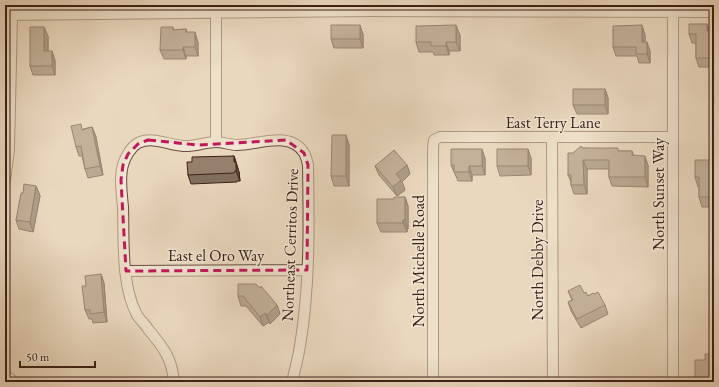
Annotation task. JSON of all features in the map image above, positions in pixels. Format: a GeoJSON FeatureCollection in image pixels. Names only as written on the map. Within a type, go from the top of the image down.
{"type":"FeatureCollection","features":[{"type":"Feature","properties":{"kind":"street"},"geometry":{"type":"LineString","coordinates":[[5,180],[7,150],[8,15],[371,8],[673,9],[714,12]]}},
{"type":"Feature","properties":{"kind":"street","name":"North Sunset Way"},"geometry":{"type":"LineString","coordinates":[[673,9],[674,382]]}},
{"type":"Feature","properties":{"kind":"street"},"geometry":{"type":"LineString","coordinates":[[216,12],[216,142]]}},
{"type":"Feature","properties":{"kind":"street","name":"East Terry Lane"},"geometry":{"type":"LineString","coordinates":[[434,140],[440,137],[673,137]]}},
{"type":"Feature","properties":{"kind":"street","name":"North Debby Drive"},"geometry":{"type":"LineString","coordinates":[[552,137],[552,382]]}},
{"type":"Feature","properties":{"kind":"street","name":"Northeast Cerritos Drive"},"geometry":{"type":"LineString","coordinates":[[174,382],[171,362],[162,346],[137,315],[129,293],[126,271],[121,180],[122,165],[128,154],[138,144],[148,140],[182,146],[216,142],[234,145],[253,144],[273,140],[286,140],[296,145],[304,153],[308,165],[307,270],[305,308],[300,346],[292,382]]}},
{"type":"Feature","properties":{"kind":"street","name":"North Michelle Road"},"geometry":{"type":"LineString","coordinates":[[433,382],[434,140]]}},
{"type":"Feature","properties":{"kind":"street","name":"East el Oro Way"},"geometry":{"type":"LineString","coordinates":[[126,271],[307,270]]}},
{"type":"Feature","properties":{"kind":"street"},"geometry":{"type":"LineString","coordinates":[[5,375],[14,382]]}},
{"type":"Feature","properties":{"kind":"highlighted area"},"geometry":{"type":"Polygon","coordinates":[[[148,140],[198,145],[286,140],[304,153],[308,165],[307,270],[126,271],[121,180],[123,165],[128,154],[138,144],[148,140]]]}},
{"type":"Feature","properties":{"kind":"building"},"geometry":{"type":"Polygon","coordinates":[[[689,24],[707,24],[707,31],[714,31],[714,58],[696,58],[696,34],[689,34],[689,24]]]}},
{"type":"Feature","properties":{"kind":"building"},"geometry":{"type":"Polygon","coordinates":[[[331,25],[360,25],[360,39],[331,39],[331,25]]]}},
{"type":"Feature","properties":{"kind":"building"},"geometry":{"type":"Polygon","coordinates":[[[456,25],[456,42],[446,42],[446,46],[431,46],[431,42],[416,42],[416,26],[456,25]]]}},
{"type":"Feature","properties":{"kind":"building"},"geometry":{"type":"Polygon","coordinates":[[[642,25],[642,42],[647,42],[647,54],[636,54],[636,47],[613,47],[613,26],[642,25]]]}},
{"type":"Feature","properties":{"kind":"building"},"geometry":{"type":"Polygon","coordinates":[[[30,27],[44,27],[44,51],[52,51],[52,66],[30,66],[30,27]]]}},
{"type":"Feature","properties":{"kind":"building"},"geometry":{"type":"Polygon","coordinates":[[[161,27],[173,27],[173,30],[186,29],[186,32],[195,32],[195,47],[183,47],[183,50],[160,50],[161,27]]]}},
{"type":"Feature","properties":{"kind":"building"},"geometry":{"type":"Polygon","coordinates":[[[573,89],[605,89],[605,105],[573,105],[573,89]]]}},
{"type":"Feature","properties":{"kind":"building"},"geometry":{"type":"Polygon","coordinates":[[[81,124],[82,130],[92,127],[100,166],[85,169],[81,146],[76,147],[71,126],[81,124]]]}},
{"type":"Feature","properties":{"kind":"building"},"geometry":{"type":"Polygon","coordinates":[[[332,135],[346,135],[346,176],[331,176],[332,135]]]}},
{"type":"Feature","properties":{"kind":"building"},"geometry":{"type":"Polygon","coordinates":[[[581,146],[582,148],[618,148],[618,151],[632,151],[632,155],[645,156],[645,177],[609,177],[609,160],[583,160],[584,185],[571,185],[571,175],[568,175],[568,153],[573,153],[581,146]]]}},
{"type":"Feature","properties":{"kind":"building"},"geometry":{"type":"Polygon","coordinates":[[[451,149],[482,149],[482,166],[469,166],[469,172],[454,172],[454,165],[451,165],[451,149]]]}},
{"type":"Feature","properties":{"kind":"building"},"geometry":{"type":"Polygon","coordinates":[[[497,149],[528,149],[528,166],[497,166],[497,149]]]}},
{"type":"Feature","properties":{"kind":"building"},"geometry":{"type":"Polygon","coordinates":[[[394,150],[407,165],[396,174],[401,180],[393,187],[375,166],[394,150]]]}},
{"type":"Feature","properties":{"kind":"building"},"geometry":{"type":"Polygon","coordinates":[[[234,156],[236,171],[234,173],[188,175],[187,162],[192,162],[192,157],[234,156]]]}},
{"type":"Feature","properties":{"kind":"building"},"geometry":{"type":"Polygon","coordinates":[[[695,160],[710,160],[710,163],[713,163],[713,187],[710,187],[710,197],[699,197],[699,177],[695,177],[695,160]]]}},
{"type":"Feature","properties":{"kind":"building"},"geometry":{"type":"Polygon","coordinates":[[[24,184],[36,186],[30,222],[16,220],[24,184]]]}},
{"type":"Feature","properties":{"kind":"building"},"geometry":{"type":"Polygon","coordinates":[[[394,197],[405,197],[405,220],[403,220],[403,223],[377,223],[377,199],[394,199],[394,197]]]}},
{"type":"Feature","properties":{"kind":"building"},"geometry":{"type":"Polygon","coordinates":[[[101,274],[104,312],[90,314],[90,310],[85,310],[82,286],[86,286],[85,276],[101,274]]]}},
{"type":"Feature","properties":{"kind":"building"},"geometry":{"type":"Polygon","coordinates":[[[238,284],[256,284],[260,288],[261,286],[277,305],[267,315],[265,313],[260,317],[243,296],[238,296],[238,284]]]}},
{"type":"Feature","properties":{"kind":"building"},"geometry":{"type":"Polygon","coordinates":[[[580,285],[584,293],[586,292],[588,296],[598,292],[605,305],[577,319],[568,302],[573,300],[568,291],[580,285]]]}},
{"type":"Feature","properties":{"kind":"building"},"geometry":{"type":"Polygon","coordinates":[[[705,354],[714,354],[714,365],[710,365],[710,382],[695,382],[695,360],[705,360],[705,354]]]}},
{"type":"Feature","properties":{"kind":"building"},"geometry":{"type":"Polygon","coordinates":[[[509,379],[526,379],[526,382],[509,382],[509,379]]]}},
{"type":"Feature","properties":{"kind":"building"},"geometry":{"type":"Polygon","coordinates":[[[605,379],[605,382],[575,382],[575,380],[605,379]]]}}]}
